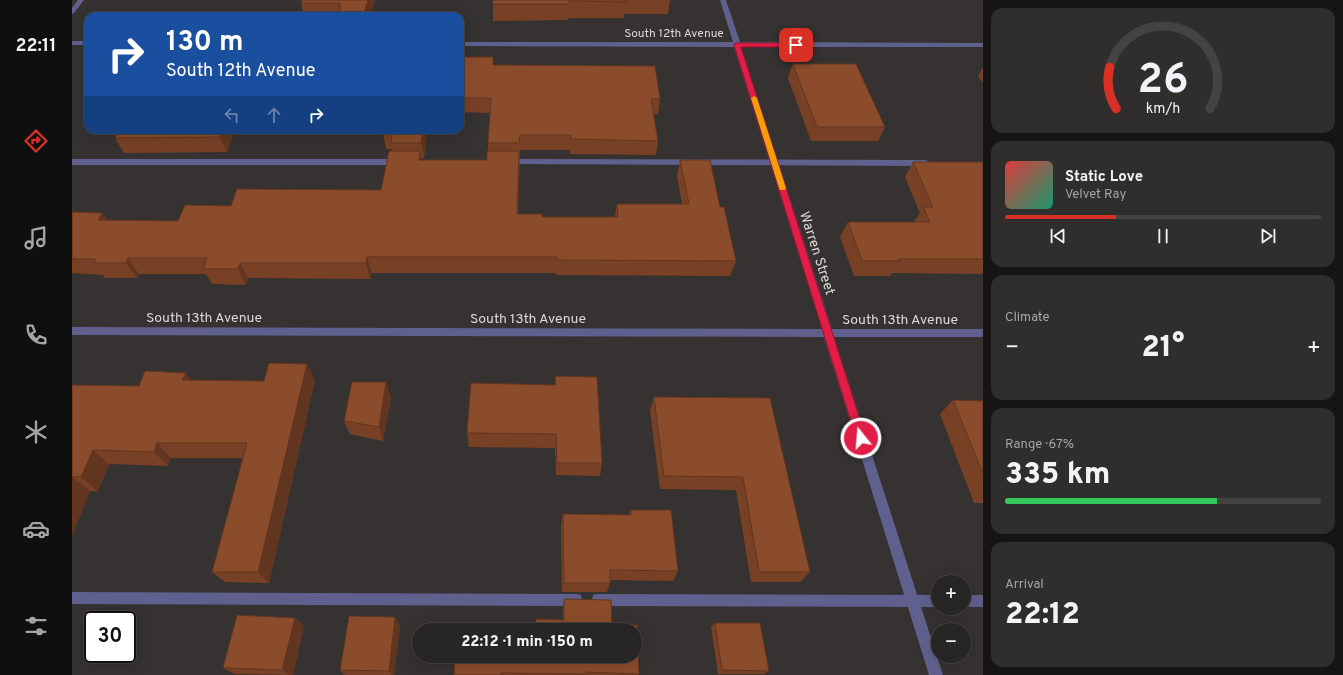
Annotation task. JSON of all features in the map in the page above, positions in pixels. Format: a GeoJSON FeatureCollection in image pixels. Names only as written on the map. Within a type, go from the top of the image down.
{"type":"FeatureCollection","features":[{"type":"Feature","properties":{"kind":"street"},"geometry":{"type":"LineString","coordinates":[[72,12],[81,0]]}},
{"type":"Feature","properties":{"kind":"street","name":"Warren Street"},"geometry":{"type":"LineString","coordinates":[[723,0],[936,675]]}},
{"type":"Feature","properties":{"kind":"street"},"geometry":{"type":"LineString","coordinates":[[72,43],[84,43]]}},
{"type":"Feature","properties":{"kind":"street","name":"South 12th Avenue"},"geometry":{"type":"LineString","coordinates":[[464,44],[983,45]]}},
{"type":"Feature","properties":{"kind":"street"},"geometry":{"type":"LineString","coordinates":[[72,162],[407,162]]}},
{"type":"Feature","properties":{"kind":"street"},"geometry":{"type":"LineString","coordinates":[[495,162],[937,163]]}},
{"type":"Feature","properties":{"kind":"street","name":"South 13th Avenue"},"geometry":{"type":"LineString","coordinates":[[72,331],[983,333]]}},
{"type":"Feature","properties":{"kind":"street"},"geometry":{"type":"LineString","coordinates":[[72,598],[931,601]]}},
{"type":"Feature","properties":{"kind":"street"},"geometry":{"type":"LineString","coordinates":[[971,601],[983,601]]}},
{"type":"Feature","properties":{"kind":"building"},"geometry":{"type":"Polygon","coordinates":[[[302,0],[368,0],[364,12],[339,12],[341,6],[339,6],[340,3],[301,3],[302,0]]]}},
{"type":"Feature","properties":{"kind":"building"},"geometry":{"type":"Polygon","coordinates":[[[493,0],[625,0],[626,2],[569,1],[569,4],[493,4],[493,0]]]}},
{"type":"Feature","properties":{"kind":"building"},"geometry":{"type":"Polygon","coordinates":[[[464,57],[493,57],[493,65],[655,66],[660,99],[651,99],[658,141],[571,139],[571,135],[520,135],[519,143],[488,143],[491,98],[464,98],[464,57]]]}},
{"type":"Feature","properties":{"kind":"building"},"geometry":{"type":"Polygon","coordinates":[[[793,64],[856,64],[885,127],[817,127],[793,64]]]}},
{"type":"Feature","properties":{"kind":"building"},"geometry":{"type":"Polygon","coordinates":[[[118,134],[221,134],[220,137],[115,138],[118,134]]]}},
{"type":"Feature","properties":{"kind":"building"},"geometry":{"type":"Polygon","coordinates":[[[392,134],[422,134],[421,143],[391,143],[392,134]]]}},
{"type":"Feature","properties":{"kind":"building"},"geometry":{"type":"Polygon","coordinates":[[[389,151],[420,151],[419,160],[487,160],[487,151],[519,151],[517,214],[542,214],[542,217],[618,217],[617,204],[689,204],[680,160],[710,160],[720,207],[724,207],[736,261],[557,260],[557,257],[367,257],[366,263],[240,263],[238,269],[203,269],[207,258],[128,258],[126,263],[94,263],[95,259],[72,259],[72,212],[102,213],[98,220],[178,221],[185,205],[231,206],[237,189],[381,190],[389,151]]]}},
{"type":"Feature","properties":{"kind":"building"},"geometry":{"type":"Polygon","coordinates":[[[913,162],[983,162],[983,259],[898,259],[899,261],[862,261],[848,222],[930,222],[923,207],[933,207],[913,162]]]}},
{"type":"Feature","properties":{"kind":"building"},"geometry":{"type":"Polygon","coordinates":[[[269,363],[307,364],[258,572],[212,572],[247,443],[157,443],[154,452],[93,450],[81,477],[72,477],[72,385],[139,386],[145,371],[186,373],[182,380],[264,381],[269,363]]]}},
{"type":"Feature","properties":{"kind":"building"},"geometry":{"type":"Polygon","coordinates":[[[555,376],[597,377],[602,463],[557,463],[556,434],[467,433],[471,383],[556,385],[555,376]]]}},
{"type":"Feature","properties":{"kind":"building"},"geometry":{"type":"Polygon","coordinates":[[[352,382],[386,382],[379,427],[344,421],[352,382]]]}},
{"type":"Feature","properties":{"kind":"building"},"geometry":{"type":"Polygon","coordinates":[[[654,397],[770,398],[810,572],[759,572],[743,477],[664,476],[654,397]]]}},
{"type":"Feature","properties":{"kind":"building"},"geometry":{"type":"Polygon","coordinates":[[[953,400],[983,401],[983,474],[953,400]]]}},
{"type":"Feature","properties":{"kind":"building"},"geometry":{"type":"Polygon","coordinates":[[[631,510],[671,510],[678,571],[610,570],[610,583],[564,583],[563,514],[631,515],[631,510]]]}},
{"type":"Feature","properties":{"kind":"building"},"geometry":{"type":"Polygon","coordinates":[[[564,599],[611,600],[612,623],[536,623],[536,619],[564,620],[564,599]]]}},
{"type":"Feature","properties":{"kind":"building"},"geometry":{"type":"Polygon","coordinates":[[[237,615],[295,618],[282,670],[223,668],[237,615]]]}},
{"type":"Feature","properties":{"kind":"building"},"geometry":{"type":"Polygon","coordinates":[[[349,616],[395,617],[389,671],[340,670],[349,616]]]}},
{"type":"Feature","properties":{"kind":"building"},"geometry":{"type":"Polygon","coordinates":[[[715,623],[760,623],[769,671],[722,670],[715,623]]]}},
{"type":"Feature","properties":{"kind":"building"},"geometry":{"type":"Polygon","coordinates":[[[455,663],[639,663],[639,674],[586,672],[586,674],[501,673],[501,675],[454,675],[455,663]]]}},
{"type":"Feature","properties":{"kind":"slow traffic"},"geometry":{"type":"LineString","coordinates":[[754,98],[782,188]]}},
{"type":"Feature","properties":{"kind":"route"},"geometry":{"type":"LineString","coordinates":[[796,45],[737,45],[861,438]]}}]}
